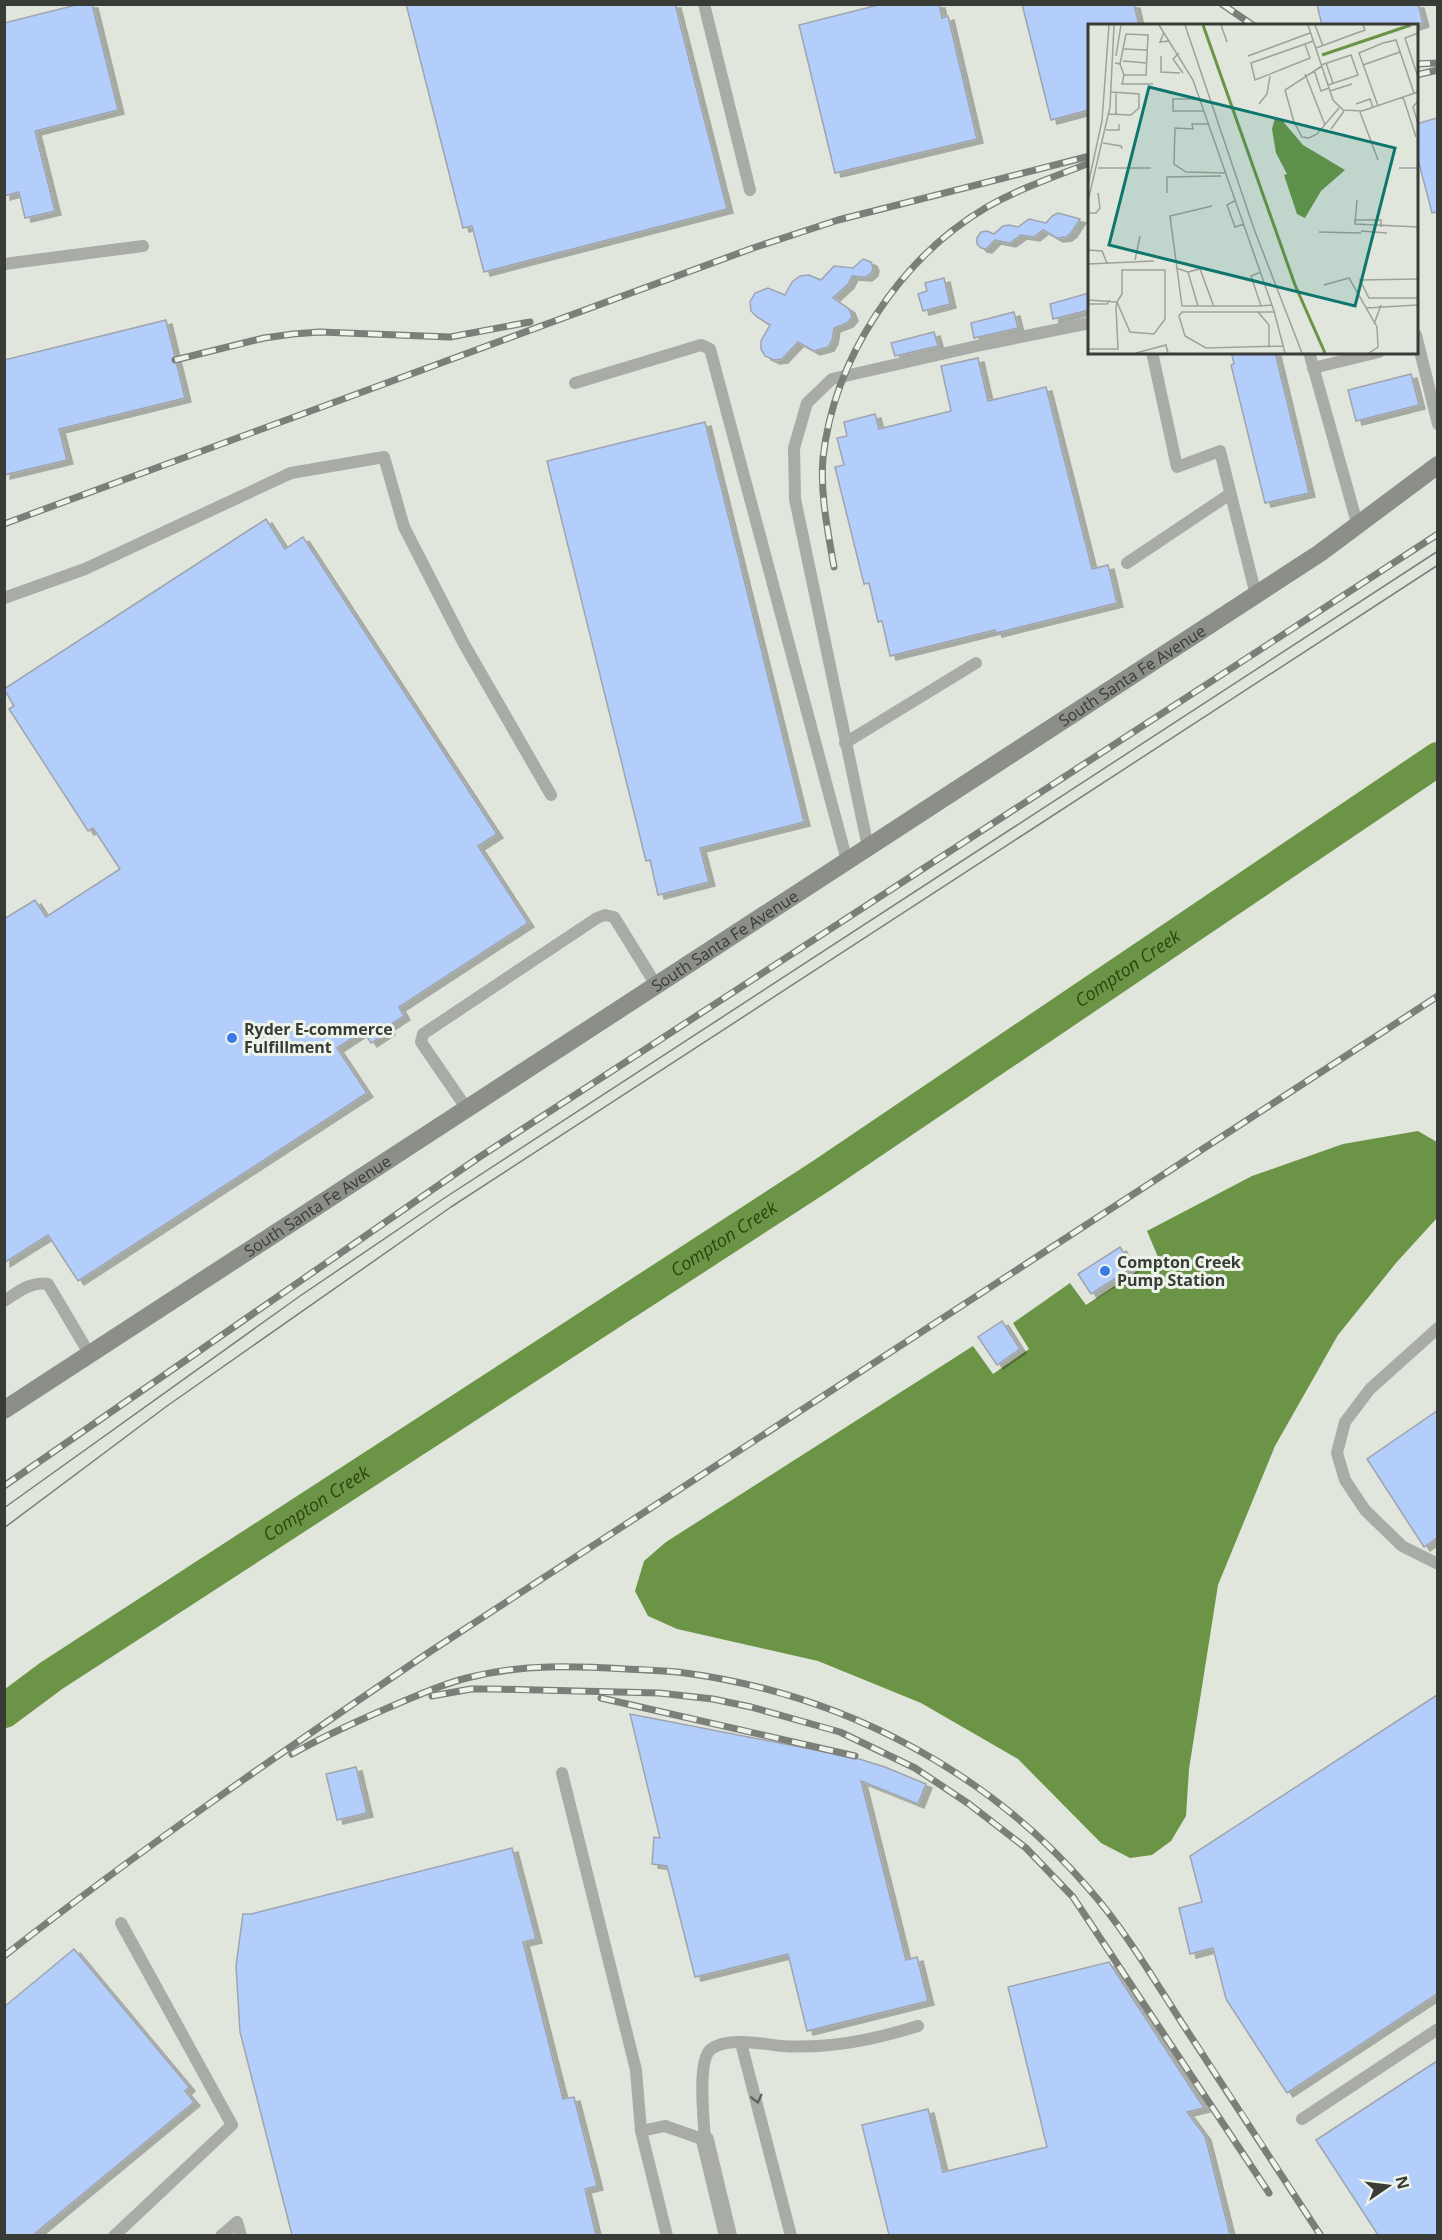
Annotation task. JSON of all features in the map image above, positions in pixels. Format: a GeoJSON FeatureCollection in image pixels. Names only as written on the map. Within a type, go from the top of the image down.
{"type":"FeatureCollection","features":[{"type":"Feature","properties":{"kind":"main road","name":"South Santa Fe Avenue"},"geometry":{"type":"LineString","coordinates":[[4,1410],[1320,553],[1437,465]]}},
{"type":"Feature","properties":{"kind":"street"},"geometry":{"type":"LineString","coordinates":[[705,2140],[728,2235]]}},
{"type":"Feature","properties":{"kind":"lane"},"geometry":{"type":"LineString","coordinates":[[704,4],[750,190]]}},
{"type":"Feature","properties":{"kind":"lane"},"geometry":{"type":"LineString","coordinates":[[4,264],[143,246]]}},
{"type":"Feature","properties":{"kind":"lane"},"geometry":{"type":"LineString","coordinates":[[868,848],[795,499],[794,448],[807,403],[832,380],[981,345],[1088,323]]}},
{"type":"Feature","properties":{"kind":"lane"},"geometry":{"type":"LineString","coordinates":[[1418,343],[1437,424]]}},
{"type":"Feature","properties":{"kind":"lane"},"geometry":{"type":"LineString","coordinates":[[575,383],[701,345],[710,349],[847,861]]}},
{"type":"Feature","properties":{"kind":"lane"},"geometry":{"type":"LineString","coordinates":[[1152,354],[1177,467],[1220,451],[1256,595]]}},
{"type":"Feature","properties":{"kind":"lane"},"geometry":{"type":"LineString","coordinates":[[1310,354],[1357,523]]}},
{"type":"Feature","properties":{"kind":"lane"},"geometry":{"type":"LineString","coordinates":[[1313,368],[1371,354]]}},
{"type":"Feature","properties":{"kind":"lane"},"geometry":{"type":"LineString","coordinates":[[4,598],[85,569],[291,473],[384,457],[404,527],[464,644],[551,795]]}},
{"type":"Feature","properties":{"kind":"lane"},"geometry":{"type":"LineString","coordinates":[[1127,563],[1230,494]]}},
{"type":"Feature","properties":{"kind":"lane"},"geometry":{"type":"LineString","coordinates":[[845,743],[976,663]]}},
{"type":"Feature","properties":{"kind":"lane"},"geometry":{"type":"LineString","coordinates":[[467,1109],[421,1042],[423,1034],[597,918],[605,915],[614,917],[656,986]]}},
{"type":"Feature","properties":{"kind":"lane"},"geometry":{"type":"LineString","coordinates":[[4,1301],[27,1286],[40,1282],[48,1284],[90,1354]]}},
{"type":"Feature","properties":{"kind":"lane"},"geometry":{"type":"LineString","coordinates":[[1437,1328],[1370,1389],[1345,1422],[1337,1453],[1345,1480],[1365,1510],[1402,1546],[1437,1564]]}},
{"type":"Feature","properties":{"kind":"lane"},"geometry":{"type":"LineString","coordinates":[[562,1773],[636,2070],[641,2131],[667,2235]]}},
{"type":"Feature","properties":{"kind":"lane"},"geometry":{"type":"LineString","coordinates":[[114,2235],[232,2125],[121,1923]]}},
{"type":"Feature","properties":{"kind":"lane"},"geometry":{"type":"LineString","coordinates":[[641,2131],[665,2126],[705,2140],[703,2077],[709,2051],[716,2046],[741,2043],[825,2046],[878,2038],[918,2026]]}},
{"type":"Feature","properties":{"kind":"lane"},"geometry":{"type":"LineString","coordinates":[[1302,2119],[1437,2029]]}},
{"type":"Feature","properties":{"kind":"lane"},"geometry":{"type":"LineString","coordinates":[[741,2043],[791,2235]]}},
{"type":"Feature","properties":{"kind":"lane"},"geometry":{"type":"LineString","coordinates":[[221,2235],[237,2222],[241,2235]]}},
{"type":"Feature","properties":{"kind":"shaded area"},"geometry":{"type":"Polygon","coordinates":[[[1418,1131],[1437,1142],[1437,1218],[1396,1263],[1338,1335],[1275,1446],[1218,1585],[1189,1769],[1186,1816],[1171,1841],[1152,1855],[1130,1858],[1101,1843],[1018,1759],[921,1703],[818,1661],[677,1629],[648,1616],[635,1591],[644,1561],[666,1542],[973,1346],[993,1374],[1029,1349],[1013,1323],[1070,1283],[1086,1305],[1158,1257],[1147,1231],[1252,1176],[1343,1144],[1418,1131]]]}},
{"type":"Feature","properties":{"kind":"building"},"geometry":{"type":"Polygon","coordinates":[[[80,4],[92,4],[118,110],[35,131],[55,211],[25,218],[19,192],[4,196],[4,23],[80,4]]]}},
{"type":"Feature","properties":{"kind":"building"},"geometry":{"type":"Polygon","coordinates":[[[406,4],[675,4],[727,209],[484,272],[472,226],[463,228],[406,4]]]}},
{"type":"Feature","properties":{"kind":"building"},"geometry":{"type":"Polygon","coordinates":[[[882,4],[939,4],[942,18],[948,16],[977,139],[835,173],[799,25],[882,4]]]}},
{"type":"Feature","properties":{"kind":"building"},"geometry":{"type":"Polygon","coordinates":[[[1022,4],[1134,4],[1139,24],[1088,24],[1088,110],[1051,120],[1022,4]]]}},
{"type":"Feature","properties":{"kind":"building"},"geometry":{"type":"Polygon","coordinates":[[[1317,4],[1418,4],[1423,23],[1418,25],[1322,24],[1317,4]]]}},
{"type":"Feature","properties":{"kind":"building"},"geometry":{"type":"Polygon","coordinates":[[[1437,118],[1437,212],[1432,213],[1418,160],[1418,123],[1437,118]]]}},
{"type":"Feature","properties":{"kind":"building"},"geometry":{"type":"Polygon","coordinates":[[[1058,213],[1080,219],[1066,237],[1057,238],[1043,230],[1034,237],[1021,235],[1010,243],[995,240],[986,249],[977,244],[977,238],[981,232],[987,231],[994,234],[1003,226],[1018,227],[1029,219],[1046,223],[1058,213]]]}},
{"type":"Feature","properties":{"kind":"building"},"geometry":{"type":"Polygon","coordinates":[[[863,259],[871,262],[872,272],[866,277],[852,276],[848,284],[833,298],[849,309],[852,317],[847,323],[834,328],[828,347],[814,351],[798,342],[782,359],[774,360],[765,356],[761,349],[761,341],[770,325],[751,311],[750,302],[755,293],[768,288],[785,295],[792,282],[800,276],[809,275],[821,280],[834,266],[853,268],[863,259]]]}},
{"type":"Feature","properties":{"kind":"building"},"geometry":{"type":"Polygon","coordinates":[[[944,278],[950,304],[923,311],[918,294],[927,291],[925,283],[944,278]]]}},
{"type":"Feature","properties":{"kind":"building"},"geometry":{"type":"Polygon","coordinates":[[[1088,293],[1088,310],[1053,319],[1050,304],[1088,293]]]}},
{"type":"Feature","properties":{"kind":"building"},"geometry":{"type":"Polygon","coordinates":[[[1014,312],[1018,328],[974,338],[971,323],[1014,312]]]}},
{"type":"Feature","properties":{"kind":"building"},"geometry":{"type":"Polygon","coordinates":[[[166,320],[185,398],[59,429],[67,460],[4,475],[4,360],[166,320]]]}},
{"type":"Feature","properties":{"kind":"building"},"geometry":{"type":"Polygon","coordinates":[[[934,332],[938,346],[895,356],[891,343],[934,332]]]}},
{"type":"Feature","properties":{"kind":"building"},"geometry":{"type":"Polygon","coordinates":[[[1275,354],[1309,493],[1265,503],[1231,365],[1234,364],[1232,355],[1275,354]]]}},
{"type":"Feature","properties":{"kind":"building"},"geometry":{"type":"Polygon","coordinates":[[[978,358],[988,401],[1046,387],[1092,569],[1108,565],[1117,603],[890,656],[882,621],[878,622],[869,583],[864,584],[835,467],[844,465],[837,438],[847,436],[844,422],[875,414],[879,429],[951,411],[941,366],[978,358]]]}},
{"type":"Feature","properties":{"kind":"building"},"geometry":{"type":"Polygon","coordinates":[[[1411,374],[1419,405],[1356,421],[1348,390],[1411,374]]]}},
{"type":"Feature","properties":{"kind":"building"},"geometry":{"type":"Polygon","coordinates":[[[705,422],[804,822],[700,848],[709,882],[658,895],[650,860],[646,861],[547,461],[705,422]]]}},
{"type":"Feature","properties":{"kind":"building"},"geometry":{"type":"Polygon","coordinates":[[[266,519],[285,549],[303,537],[497,834],[478,846],[528,923],[399,1007],[404,1016],[387,1027],[389,1031],[371,1043],[363,1031],[337,1048],[367,1093],[78,1281],[48,1235],[4,1263],[4,919],[35,900],[46,917],[120,869],[93,828],[88,831],[9,709],[14,706],[4,689],[266,519]]]}},
{"type":"Feature","properties":{"kind":"building","name":"Compton Creek Pump Station"},"geometry":{"type":"Polygon","coordinates":[[[1120,1247],[1133,1267],[1091,1294],[1078,1274],[1120,1247]]]}},
{"type":"Feature","properties":{"kind":"building"},"geometry":{"type":"Polygon","coordinates":[[[1002,1321],[1020,1349],[997,1365],[978,1337],[1002,1321]]]}},
{"type":"Feature","properties":{"kind":"building"},"geometry":{"type":"Polygon","coordinates":[[[1437,1411],[1437,1538],[1424,1547],[1367,1459],[1437,1411]]]}},
{"type":"Feature","properties":{"kind":"building"},"geometry":{"type":"Polygon","coordinates":[[[1437,1695],[1437,1994],[1287,2093],[1226,1999],[1213,1948],[1190,1954],[1179,1908],[1202,1902],[1190,1856],[1437,1695]]]}},
{"type":"Feature","properties":{"kind":"building"},"geometry":{"type":"Polygon","coordinates":[[[630,1714],[856,1758],[926,1784],[918,1804],[861,1781],[906,1960],[917,1957],[928,2001],[807,2031],[788,1954],[695,1977],[667,1866],[652,1864],[654,1837],[660,1838],[630,1714]]]}},
{"type":"Feature","properties":{"kind":"building"},"geometry":{"type":"Polygon","coordinates":[[[356,1767],[367,1813],[337,1820],[326,1774],[356,1767]]]}},
{"type":"Feature","properties":{"kind":"building"},"geometry":{"type":"Polygon","coordinates":[[[512,1848],[536,1939],[523,1942],[563,2099],[574,2097],[597,2186],[585,2189],[596,2235],[292,2235],[240,2032],[236,1966],[243,1914],[251,1914],[512,1848]]]}},
{"type":"Feature","properties":{"kind":"building"},"geometry":{"type":"Polygon","coordinates":[[[74,1949],[189,2087],[185,2091],[194,2102],[33,2235],[4,2235],[4,2007],[74,1949]]]}},
{"type":"Feature","properties":{"kind":"building"},"geometry":{"type":"Polygon","coordinates":[[[1109,1962],[1204,2108],[1187,2112],[1205,2136],[1230,2235],[889,2235],[862,2125],[928,2109],[943,2172],[1047,2147],[1008,1987],[1109,1962]]]}},
{"type":"Feature","properties":{"kind":"building"},"geometry":{"type":"Polygon","coordinates":[[[1437,2061],[1437,2235],[1378,2235],[1316,2140],[1437,2061]]]}},
{"type":"Feature","properties":{"kind":"waterway","name":"Compton Creek"},"geometry":{"type":"LineString","coordinates":[[4,1711],[51,1676],[821,1176],[1438,759]]}},
{"type":"Feature","properties":{"kind":"tram line"},"geometry":{"type":"LineString","coordinates":[[4,1508],[300,1296],[446,1197],[1438,551]]}},
{"type":"Feature","properties":{"kind":"tram line"},"geometry":{"type":"LineString","coordinates":[[4,1528],[167,1406],[451,1207],[1438,565]]}},
{"type":"Feature","properties":{"kind":"railway"},"geometry":{"type":"LineString","coordinates":[[1222,4],[1251,24]]}},
{"type":"Feature","properties":{"kind":"railway"},"geometry":{"type":"LineString","coordinates":[[1418,64],[1438,63]]}},
{"type":"Feature","properties":{"kind":"railway"},"geometry":{"type":"LineString","coordinates":[[1418,75],[1438,70]]}},
{"type":"Feature","properties":{"kind":"railway"},"geometry":{"type":"LineString","coordinates":[[4,524],[753,248],[838,220],[1088,157]]}},
{"type":"Feature","properties":{"kind":"railway"},"geometry":{"type":"LineString","coordinates":[[834,567],[824,499],[823,458],[830,421],[841,384],[876,314],[900,282],[955,228],[987,207],[1011,195],[1087,164]]}},
{"type":"Feature","properties":{"kind":"railway"},"geometry":{"type":"LineString","coordinates":[[175,360],[264,338],[293,334],[320,332],[450,337],[530,322]]}},
{"type":"Feature","properties":{"kind":"railway"},"geometry":{"type":"LineString","coordinates":[[4,1486],[478,1158],[1438,534]]}},
{"type":"Feature","properties":{"kind":"railway"},"geometry":{"type":"LineString","coordinates":[[4,1956],[215,1800],[431,1651],[1438,996]]}},
{"type":"Feature","properties":{"kind":"railway"},"geometry":{"type":"LineString","coordinates":[[292,1754],[361,1720],[445,1684],[490,1673],[529,1668],[588,1667],[685,1673],[743,1683],[800,1699],[854,1719],[907,1744],[957,1774],[1005,1808],[1049,1846],[1089,1889],[1138,1954],[1321,2236]]}},
{"type":"Feature","properties":{"kind":"railway"},"geometry":{"type":"LineString","coordinates":[[432,1696],[471,1689],[493,1689],[659,1693],[713,1699],[751,1707],[840,1732],[915,1768],[969,1804],[1026,1848],[1073,1897],[1269,2193]]}},
{"type":"Feature","properties":{"kind":"railway"},"geometry":{"type":"LineString","coordinates":[[601,1698],[855,1756]]}},
{"type":"Feature","properties":{"kind":"place","name":"Ryder E-commerce Fulfillment"},"geometry":{"type":"Point","coordinates":[232,1038]}},
{"type":"Feature","properties":{"kind":"place","name":"Compton Creek Pump Station"},"geometry":{"type":"Point","coordinates":[1105,1271]}}]}
